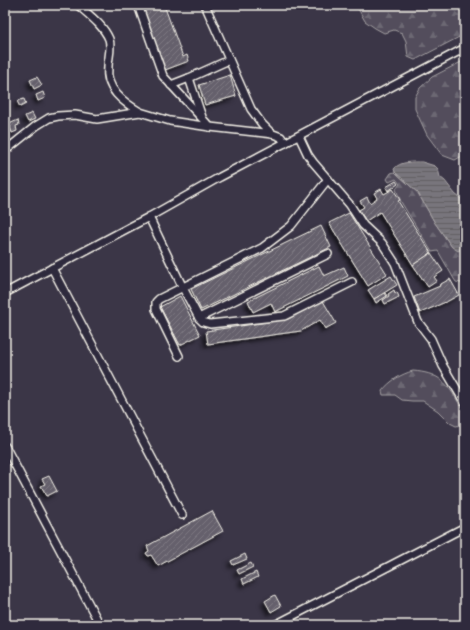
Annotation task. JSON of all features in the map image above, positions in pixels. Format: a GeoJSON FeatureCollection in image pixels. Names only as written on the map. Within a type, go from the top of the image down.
{"type":"FeatureCollection","features":[{"type":"Feature","properties":{"kind":"lane"},"geometry":{"type":"LineString","coordinates":[[78,5],[101,27],[109,41],[110,50],[108,72],[112,89],[124,101],[140,112],[170,121],[272,134],[281,137],[285,143]]}},
{"type":"Feature","properties":{"kind":"lane"},"geometry":{"type":"LineString","coordinates":[[138,5],[162,73],[171,85],[210,127]]}},
{"type":"Feature","properties":{"kind":"lane"},"geometry":{"type":"LineString","coordinates":[[205,5],[251,109],[262,124],[272,134]]}},
{"type":"Feature","properties":{"kind":"lane"},"geometry":{"type":"LineString","coordinates":[[5,292],[149,217],[220,177],[465,48]]}},
{"type":"Feature","properties":{"kind":"lane"},"geometry":{"type":"LineString","coordinates":[[171,85],[229,60]]}},
{"type":"Feature","properties":{"kind":"lane"},"geometry":{"type":"LineString","coordinates":[[189,78],[202,119]]}},
{"type":"Feature","properties":{"kind":"lane"},"geometry":{"type":"LineString","coordinates":[[5,151],[36,126],[49,118],[68,115],[97,119],[140,112]]}},
{"type":"Feature","properties":{"kind":"lane"},"geometry":{"type":"LineString","coordinates":[[299,136],[308,156],[350,205],[363,225],[382,243],[395,263],[418,322],[431,339],[443,366],[465,403]]}},
{"type":"Feature","properties":{"kind":"lane"},"geometry":{"type":"LineString","coordinates":[[179,356],[156,309],[155,306],[159,299],[262,248],[291,226],[328,179]]}},
{"type":"Feature","properties":{"kind":"lane"},"geometry":{"type":"LineString","coordinates":[[149,217],[183,288],[199,318],[203,322],[218,324],[284,316],[352,282]]}},
{"type":"Feature","properties":{"kind":"lane"},"geometry":{"type":"LineString","coordinates":[[199,318],[328,254]]}},
{"type":"Feature","properties":{"kind":"lane"},"geometry":{"type":"LineString","coordinates":[[52,268],[182,515]]}},
{"type":"Feature","properties":{"kind":"lane"},"geometry":{"type":"LineString","coordinates":[[5,446],[100,625]]}},
{"type":"Feature","properties":{"kind":"lane"},"geometry":{"type":"LineString","coordinates":[[275,625],[465,527]]}},
{"type":"Feature","properties":{"kind":"green space"},"geometry":{"type":"Polygon","coordinates":[[[356,5],[465,5],[465,34],[415,60],[408,57],[406,41],[402,33],[394,30],[384,33],[375,28],[365,21],[356,5]]]}},
{"type":"Feature","properties":{"kind":"green space"},"geometry":{"type":"Polygon","coordinates":[[[465,60],[465,151],[462,156],[455,160],[442,155],[427,135],[415,109],[415,97],[420,88],[432,77],[465,60]]]}},
{"type":"Feature","properties":{"kind":"green space"},"geometry":{"type":"Polygon","coordinates":[[[395,172],[418,193],[435,223],[452,247],[463,249],[465,247],[465,284],[456,282],[438,251],[432,252],[401,202],[396,189],[400,184],[396,179],[389,182],[387,179],[391,173],[395,172]]]}},
{"type":"Feature","properties":{"kind":"green space"},"geometry":{"type":"Polygon","coordinates":[[[413,371],[434,376],[440,379],[448,387],[464,412],[465,420],[461,425],[456,426],[450,423],[438,411],[423,401],[402,400],[395,395],[383,395],[382,391],[392,381],[413,371]]]}},
{"type":"Feature","properties":{"kind":"shaded area"},"geometry":{"type":"Polygon","coordinates":[[[422,162],[435,166],[438,169],[440,177],[455,194],[465,202],[465,247],[458,251],[452,247],[435,223],[418,193],[395,172],[394,169],[403,163],[422,162]]]}},
{"type":"Feature","properties":{"kind":"building"},"geometry":{"type":"Polygon","coordinates":[[[142,5],[164,5],[183,57],[187,55],[189,61],[165,70],[142,5]]]}},
{"type":"Feature","properties":{"kind":"building"},"geometry":{"type":"Polygon","coordinates":[[[230,75],[236,96],[205,105],[199,85],[230,75]]]}},
{"type":"Feature","properties":{"kind":"building"},"geometry":{"type":"Polygon","coordinates":[[[37,77],[42,85],[34,89],[30,80],[37,77]]]}},
{"type":"Feature","properties":{"kind":"building"},"geometry":{"type":"Polygon","coordinates":[[[43,92],[45,98],[38,101],[36,95],[43,92]]]}},
{"type":"Feature","properties":{"kind":"building"},"geometry":{"type":"Polygon","coordinates":[[[24,99],[26,104],[20,107],[17,101],[24,99]]]}},
{"type":"Feature","properties":{"kind":"building"},"geometry":{"type":"Polygon","coordinates":[[[32,113],[35,119],[28,122],[25,116],[32,113]]]}},
{"type":"Feature","properties":{"kind":"building"},"geometry":{"type":"Polygon","coordinates":[[[18,120],[19,125],[16,126],[17,131],[12,133],[9,124],[18,120]]]}},
{"type":"Feature","properties":{"kind":"building"},"geometry":{"type":"Polygon","coordinates":[[[396,181],[398,184],[388,191],[386,187],[396,181]]]}},
{"type":"Feature","properties":{"kind":"building"},"geometry":{"type":"Polygon","coordinates":[[[381,189],[384,194],[393,189],[400,200],[398,201],[431,253],[413,265],[380,212],[366,221],[359,210],[364,207],[360,201],[367,197],[370,203],[377,198],[374,193],[381,189]]]}},
{"type":"Feature","properties":{"kind":"building"},"geometry":{"type":"Polygon","coordinates":[[[349,213],[387,274],[368,286],[329,223],[349,213]]]}},
{"type":"Feature","properties":{"kind":"building"},"geometry":{"type":"Polygon","coordinates":[[[321,226],[331,247],[201,310],[191,289],[321,226]]]}},
{"type":"Feature","properties":{"kind":"building"},"geometry":{"type":"Polygon","coordinates":[[[431,253],[443,271],[434,277],[437,281],[428,287],[413,265],[431,253]]]}},
{"type":"Feature","properties":{"kind":"building"},"geometry":{"type":"Polygon","coordinates":[[[319,266],[324,276],[344,267],[348,276],[275,312],[271,303],[253,312],[248,301],[319,266]]]}},
{"type":"Feature","properties":{"kind":"building"},"geometry":{"type":"Polygon","coordinates":[[[391,276],[397,285],[374,299],[368,290],[391,276]]]}},
{"type":"Feature","properties":{"kind":"building"},"geometry":{"type":"Polygon","coordinates":[[[450,279],[459,295],[420,313],[414,297],[440,286],[439,285],[450,279]]]}},
{"type":"Feature","properties":{"kind":"building"},"geometry":{"type":"Polygon","coordinates":[[[394,290],[395,293],[397,292],[399,297],[385,304],[383,300],[394,290]]]}},
{"type":"Feature","properties":{"kind":"building"},"geometry":{"type":"Polygon","coordinates":[[[385,293],[387,296],[376,303],[374,299],[385,293]]]}},
{"type":"Feature","properties":{"kind":"building"},"geometry":{"type":"Polygon","coordinates":[[[180,296],[200,335],[180,345],[160,307],[180,296]]]}},
{"type":"Feature","properties":{"kind":"building"},"geometry":{"type":"Polygon","coordinates":[[[323,301],[336,323],[325,329],[320,320],[301,331],[208,344],[206,331],[288,319],[323,301]]]}},
{"type":"Feature","properties":{"kind":"building"},"geometry":{"type":"Polygon","coordinates":[[[49,476],[57,491],[47,496],[41,486],[45,484],[42,479],[49,476]]]}},
{"type":"Feature","properties":{"kind":"building"},"geometry":{"type":"Polygon","coordinates":[[[212,511],[223,531],[158,566],[151,555],[148,556],[146,553],[149,551],[147,546],[212,511]]]}},
{"type":"Feature","properties":{"kind":"building"},"geometry":{"type":"Polygon","coordinates":[[[245,554],[247,559],[233,565],[231,561],[245,554]]]}},
{"type":"Feature","properties":{"kind":"building"},"geometry":{"type":"Polygon","coordinates":[[[251,563],[253,567],[239,574],[237,570],[251,563]]]}},
{"type":"Feature","properties":{"kind":"building"},"geometry":{"type":"Polygon","coordinates":[[[256,572],[258,577],[244,584],[242,579],[256,572]]]}},
{"type":"Feature","properties":{"kind":"building"},"geometry":{"type":"Polygon","coordinates":[[[275,595],[281,606],[271,612],[265,601],[275,595]]]}}]}
